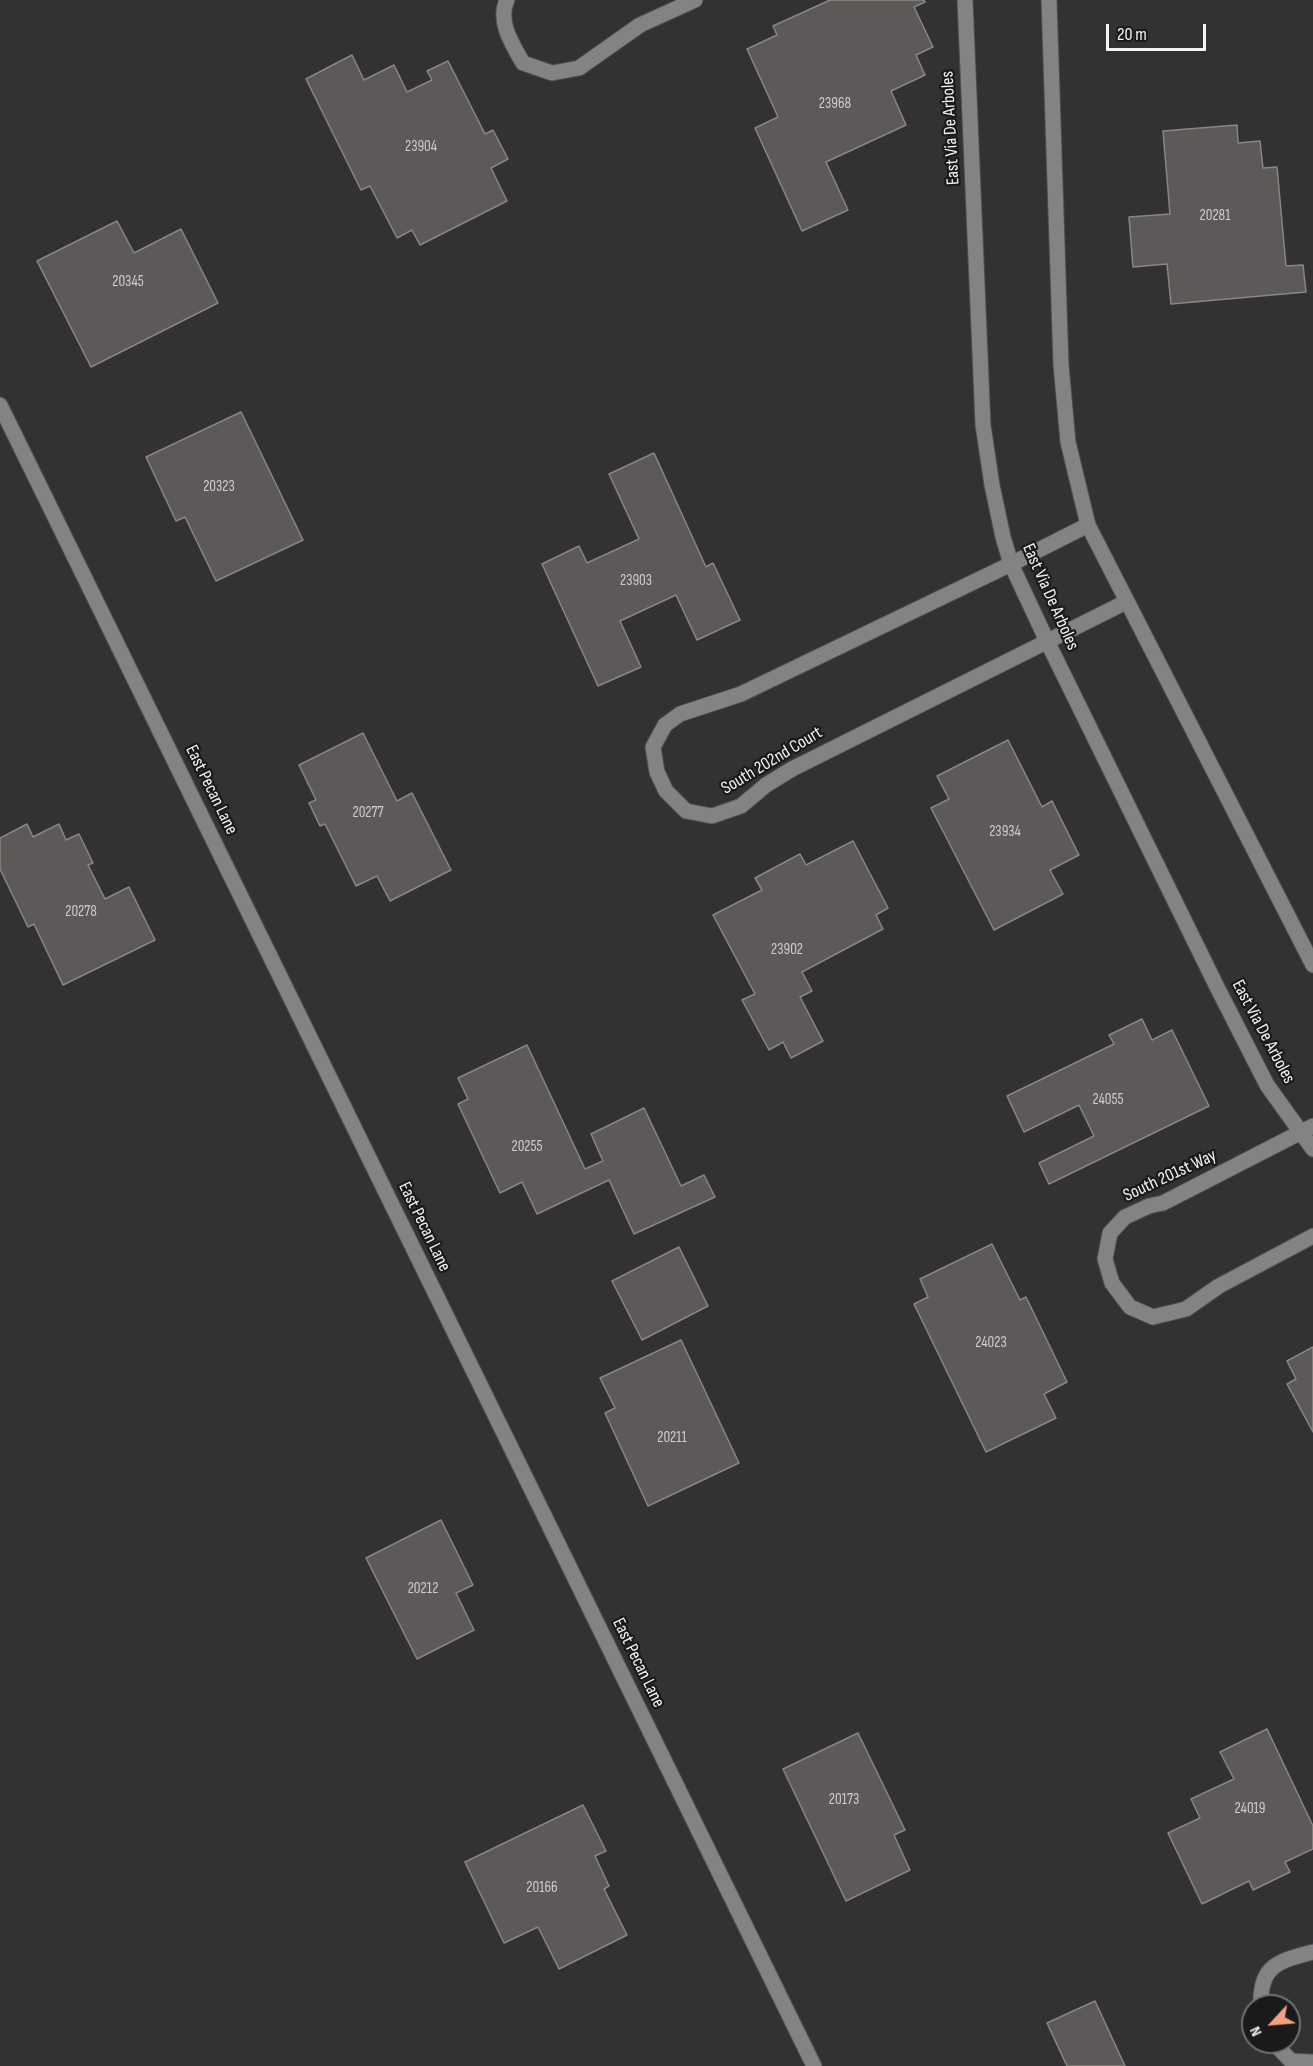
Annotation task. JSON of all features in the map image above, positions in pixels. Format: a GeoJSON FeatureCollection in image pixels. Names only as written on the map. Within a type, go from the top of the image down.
{"type":"FeatureCollection","features":[{"type":"Feature","properties":{"kind":"street"},"geometry":{"type":"LineString","coordinates":[[507,0],[503,9],[508,38],[523,63],[552,73],[579,68],[640,25],[695,0]]}},
{"type":"Feature","properties":{"kind":"street","name":"East Via De Arboles"},"geometry":{"type":"LineString","coordinates":[[965,0],[983,425],[992,485],[1011,564],[1267,1085],[1307,1129],[1313,1149]]}},
{"type":"Feature","properties":{"kind":"street"},"geometry":{"type":"LineString","coordinates":[[1049,0],[1061,365],[1068,442],[1088,525],[1313,965]]}},
{"type":"Feature","properties":{"kind":"street","name":"East Pecan Lane"},"geometry":{"type":"LineString","coordinates":[[0,405],[814,2066]]}},
{"type":"Feature","properties":{"kind":"street","name":"South 202nd Court"},"geometry":{"type":"LineString","coordinates":[[1088,525],[741,694],[680,714],[665,725],[653,747],[657,772],[666,791],[686,811],[712,816],[741,806],[766,785],[801,764],[1126,602]]}},
{"type":"Feature","properties":{"kind":"street","name":"South 201st Way"},"geometry":{"type":"LineString","coordinates":[[1307,1129],[1163,1203],[1149,1206],[1125,1217],[1110,1233],[1105,1259],[1112,1283],[1130,1307],[1153,1317],[1186,1309],[1219,1286],[1313,1236]]}},
{"type":"Feature","properties":{"kind":"street"},"geometry":{"type":"LineString","coordinates":[[1260,1994],[1260,1988],[1269,1968],[1293,1957],[1313,1952]]}},
{"type":"Feature","properties":{"kind":"street"},"geometry":{"type":"LineString","coordinates":[[1284,2054],[1291,2061],[1313,2062]]}},
{"type":"Feature","properties":{"kind":"building"},"geometry":{"type":"Polygon","coordinates":[[[830,0],[924,0],[925,2],[914,7],[933,47],[916,55],[925,75],[891,91],[906,125],[826,162],[848,210],[802,231],[755,128],[778,117],[747,49],[777,35],[773,26],[830,0]]]}},
{"type":"Feature","properties":{"kind":"building"},"geometry":{"type":"Polygon","coordinates":[[[352,55],[364,80],[394,65],[407,92],[432,80],[427,71],[448,61],[485,134],[493,130],[508,159],[491,168],[507,201],[420,245],[412,230],[397,238],[370,186],[361,190],[306,79],[352,55]]]}},
{"type":"Feature","properties":{"kind":"building"},"geometry":{"type":"Polygon","coordinates":[[[1237,125],[1238,143],[1260,141],[1263,168],[1277,167],[1286,266],[1303,265],[1306,292],[1171,304],[1167,264],[1133,267],[1129,217],[1170,214],[1163,131],[1237,125]]]}},
{"type":"Feature","properties":{"kind":"building"},"geometry":{"type":"Polygon","coordinates":[[[117,221],[134,253],[181,229],[218,303],[91,367],[37,261],[117,221]]]}},
{"type":"Feature","properties":{"kind":"building"},"geometry":{"type":"Polygon","coordinates":[[[241,412],[303,540],[216,581],[185,517],[176,521],[146,457],[241,412]]]}},
{"type":"Feature","properties":{"kind":"building"},"geometry":{"type":"Polygon","coordinates":[[[654,453],[706,567],[713,563],[740,620],[697,640],[676,595],[620,621],[641,667],[598,686],[542,564],[579,546],[587,563],[639,539],[609,474],[654,453]]]}},
{"type":"Feature","properties":{"kind":"building"},"geometry":{"type":"Polygon","coordinates":[[[363,733],[397,801],[412,793],[451,870],[390,901],[377,876],[356,886],[325,824],[320,826],[309,803],[316,800],[299,765],[363,733]]]}},
{"type":"Feature","properties":{"kind":"building"},"geometry":{"type":"Polygon","coordinates":[[[1008,740],[1042,807],[1052,801],[1079,855],[1050,870],[1063,894],[994,930],[931,808],[949,799],[937,776],[1008,740]]]}},
{"type":"Feature","properties":{"kind":"building"},"geometry":{"type":"Polygon","coordinates":[[[27,824],[33,837],[59,824],[66,840],[79,834],[93,863],[88,865],[105,899],[129,887],[155,940],[63,985],[34,924],[28,927],[0,869],[0,838],[27,824]]]}},
{"type":"Feature","properties":{"kind":"building"},"geometry":{"type":"Polygon","coordinates":[[[853,841],[888,908],[876,915],[883,929],[802,972],[812,991],[800,997],[823,1041],[791,1058],[783,1042],[769,1050],[742,1000],[755,994],[713,915],[762,890],[755,878],[800,854],[806,865],[853,841]]]}},
{"type":"Feature","properties":{"kind":"building"},"geometry":{"type":"Polygon","coordinates":[[[1142,1019],[1152,1040],[1172,1030],[1209,1106],[1049,1184],[1039,1163],[1094,1136],[1079,1105],[1024,1132],[1007,1096],[1114,1044],[1109,1035],[1142,1019]]]}},
{"type":"Feature","properties":{"kind":"building"},"geometry":{"type":"Polygon","coordinates":[[[527,1045],[585,1169],[603,1161],[591,1134],[644,1108],[681,1186],[704,1175],[715,1197],[634,1234],[609,1180],[537,1214],[522,1182],[500,1193],[458,1104],[468,1099],[458,1078],[527,1045]]]}},
{"type":"Feature","properties":{"kind":"building"},"geometry":{"type":"Polygon","coordinates":[[[992,1244],[1020,1300],[1026,1297],[1067,1382],[1044,1394],[1056,1418],[986,1452],[914,1304],[928,1297],[920,1279],[992,1244]]]}},
{"type":"Feature","properties":{"kind":"building"},"geometry":{"type":"Polygon","coordinates":[[[679,1247],[708,1306],[642,1340],[612,1281],[679,1247]]]}},
{"type":"Feature","properties":{"kind":"building"},"geometry":{"type":"Polygon","coordinates":[[[681,1340],[739,1463],[648,1506],[605,1413],[615,1408],[600,1378],[681,1340]]]}},
{"type":"Feature","properties":{"kind":"building"},"geometry":{"type":"Polygon","coordinates":[[[1313,1347],[1313,1432],[1287,1384],[1296,1379],[1287,1361],[1313,1347]]]}},
{"type":"Feature","properties":{"kind":"building"},"geometry":{"type":"Polygon","coordinates":[[[441,1520],[473,1585],[456,1593],[474,1630],[417,1659],[366,1558],[441,1520]]]}},
{"type":"Feature","properties":{"kind":"building"},"geometry":{"type":"Polygon","coordinates":[[[1267,1729],[1313,1826],[1313,1849],[1285,1862],[1290,1872],[1253,1890],[1249,1881],[1202,1904],[1168,1833],[1200,1818],[1191,1799],[1234,1779],[1220,1752],[1267,1729]]]}},
{"type":"Feature","properties":{"kind":"building"},"geometry":{"type":"Polygon","coordinates":[[[858,1733],[905,1830],[894,1835],[910,1870],[846,1901],[783,1769],[858,1733]]]}},
{"type":"Feature","properties":{"kind":"building"},"geometry":{"type":"Polygon","coordinates":[[[583,1805],[606,1851],[595,1856],[609,1886],[604,1889],[627,1935],[559,1969],[538,1927],[504,1943],[465,1862],[583,1805]]]}},
{"type":"Feature","properties":{"kind":"building"},"geometry":{"type":"Polygon","coordinates":[[[1095,2001],[1125,2066],[1067,2066],[1047,2023],[1095,2001]]]}}]}
